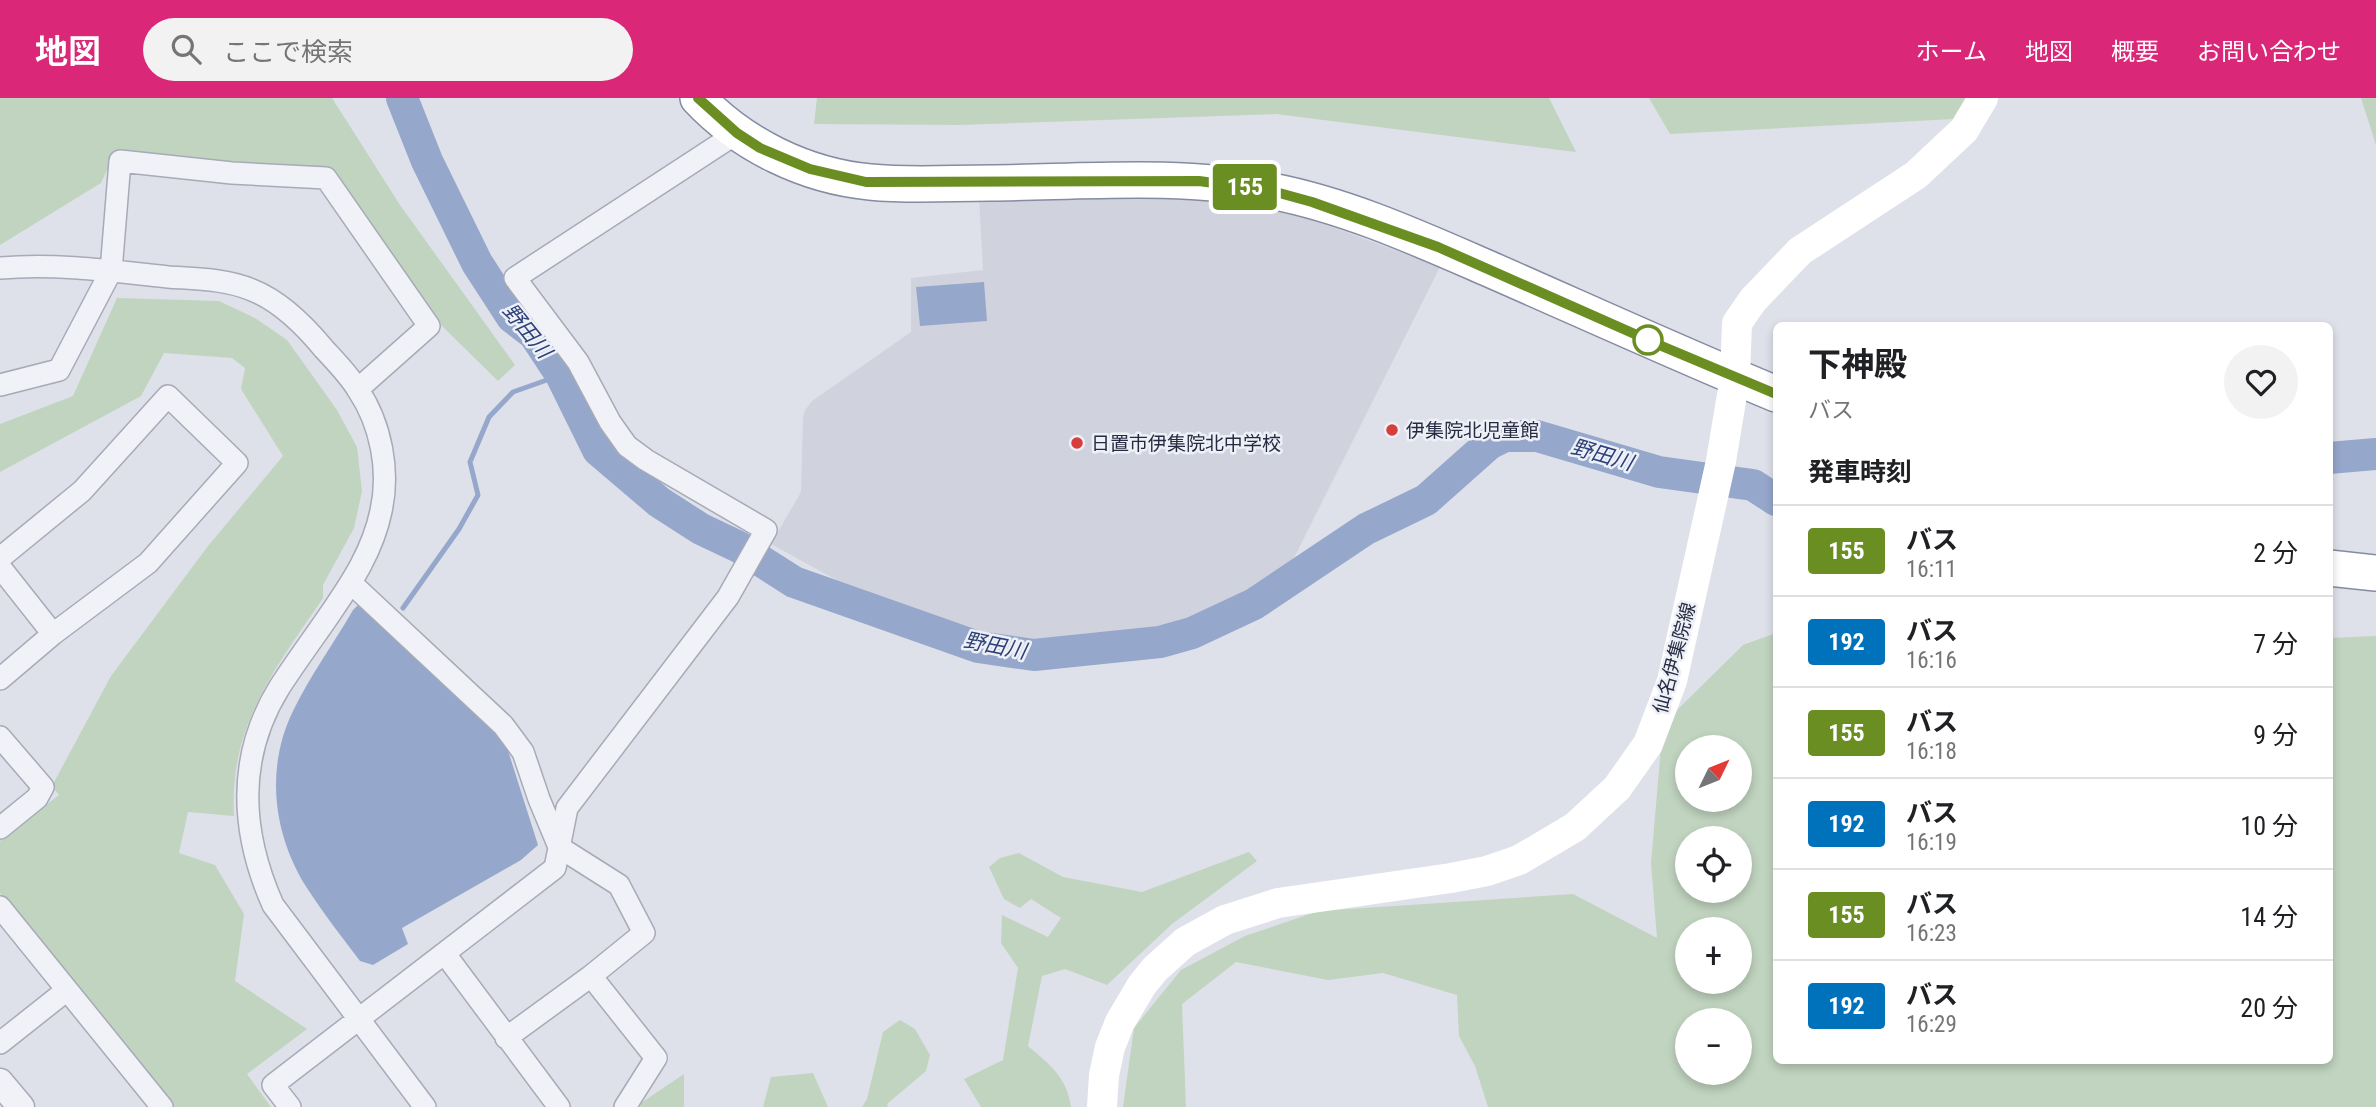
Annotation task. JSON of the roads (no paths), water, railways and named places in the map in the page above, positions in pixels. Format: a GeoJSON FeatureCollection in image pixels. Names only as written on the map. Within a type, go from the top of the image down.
{"type":"FeatureCollection","features":[{"type":"Feature","properties":{"kind":"highway"},"geometry":{"type":"LineString","coordinates":[[698,98],[737,133],[783,159],[810,169],[866,182],[1199,181],[1272,191],[1352,214],[1438,247],[1773,393]]}},
{"type":"Feature","properties":{"kind":"highway"},"geometry":{"type":"LineString","coordinates":[[2333,568],[2376,573]]}},
{"type":"Feature","properties":{"kind":"main road","name":"仙名伊集院線"},"geometry":{"type":"LineString","coordinates":[[1102,1107],[1104,1075],[1110,1047],[1120,1022],[1155,969],[1185,942],[1225,920],[1278,904],[1451,878],[1487,871],[1519,860],[1575,827],[1618,788],[1648,744],[1672,681],[1721,461],[1735,377],[1737,323],[1753,300],[1800,251],[1916,176],[1964,130],[1983,98]]}},
{"type":"Feature","properties":{"kind":"street"},"geometry":{"type":"LineString","coordinates":[[290,1107],[273,1085],[555,868],[567,808],[728,597],[766,530],[646,460],[627,446],[610,422],[578,362],[515,278],[737,133]]}},
{"type":"Feature","properties":{"kind":"street"},"geometry":{"type":"LineString","coordinates":[[0,385],[59,370],[111,271],[120,161],[232,173],[326,178],[429,326],[358,389]]}},
{"type":"Feature","properties":{"kind":"street"},"geometry":{"type":"LineString","coordinates":[[0,268],[50,267],[111,271],[227,282],[251,289],[272,300],[313,336],[358,389],[373,418],[383,451],[382,511],[363,564],[278,690],[262,723],[254,750],[246,800],[251,841],[261,877],[273,905],[425,1107]]}},
{"type":"Feature","properties":{"kind":"street"},"geometry":{"type":"LineString","coordinates":[[0,558],[82,491],[168,396],[237,463],[148,563],[53,634],[0,679]]}},
{"type":"Feature","properties":{"kind":"street"},"geometry":{"type":"LineString","coordinates":[[0,567],[53,634]]}},
{"type":"Feature","properties":{"kind":"street"},"geometry":{"type":"LineString","coordinates":[[351,583],[503,725],[523,752],[538,799],[559,847],[619,885],[644,933],[591,976],[506,1038]]}},
{"type":"Feature","properties":{"kind":"street"},"geometry":{"type":"LineString","coordinates":[[0,737],[43,787],[37,798],[0,828]]}},
{"type":"Feature","properties":{"kind":"street"},"geometry":{"type":"LineString","coordinates":[[0,907],[162,1107]]}},
{"type":"Feature","properties":{"kind":"street"},"geometry":{"type":"LineString","coordinates":[[445,954],[559,1107]]}},
{"type":"Feature","properties":{"kind":"street"},"geometry":{"type":"LineString","coordinates":[[591,976],[656,1058],[625,1107]]}},
{"type":"Feature","properties":{"kind":"street"},"geometry":{"type":"LineString","coordinates":[[0,1043],[67,990]]}},
{"type":"Feature","properties":{"kind":"street"},"geometry":{"type":"LineString","coordinates":[[0,1082],[21,1107]]}},
{"type":"Feature","properties":{"kind":"water"},"geometry":{"type":"Polygon","coordinates":[[[984,282],[987,321],[920,326],[916,287],[984,282]]]}},
{"type":"Feature","properties":{"kind":"water"},"geometry":{"type":"Polygon","coordinates":[[[360,603],[504,738],[538,845],[521,860],[402,928],[408,944],[373,965],[360,961],[295,868],[280,824],[276,778],[284,733],[293,711],[353,610],[360,603]]]}},
{"type":"Feature","properties":{"kind":"waterway","name":"野田川"},"geometry":{"type":"LineString","coordinates":[[402,98],[427,161],[477,263],[512,317],[534,334],[561,375],[598,450],[659,502],[794,582],[978,647],[1034,655],[1160,642],[1192,633],[1254,604],[1366,529],[1426,500],[1489,444],[1505,436],[1537,436],[1659,472],[1753,485],[1773,498]]}},
{"type":"Feature","properties":{"kind":"waterway"},"geometry":{"type":"LineString","coordinates":[[403,608],[459,529],[478,495],[470,462],[489,417],[513,392],[561,375]]}},
{"type":"Feature","properties":{"kind":"waterway","name":"野田川"},"geometry":{"type":"LineString","coordinates":[[2333,458],[2376,454]]}},
{"type":"Feature","properties":{"kind":"place","name":"伊集院北児童館"},"geometry":{"type":"Point","coordinates":[1392,430]}},
{"type":"Feature","properties":{"kind":"place","name":"日置市伊集院北中学校"},"geometry":{"type":"Point","coordinates":[1077,443]}}]}
